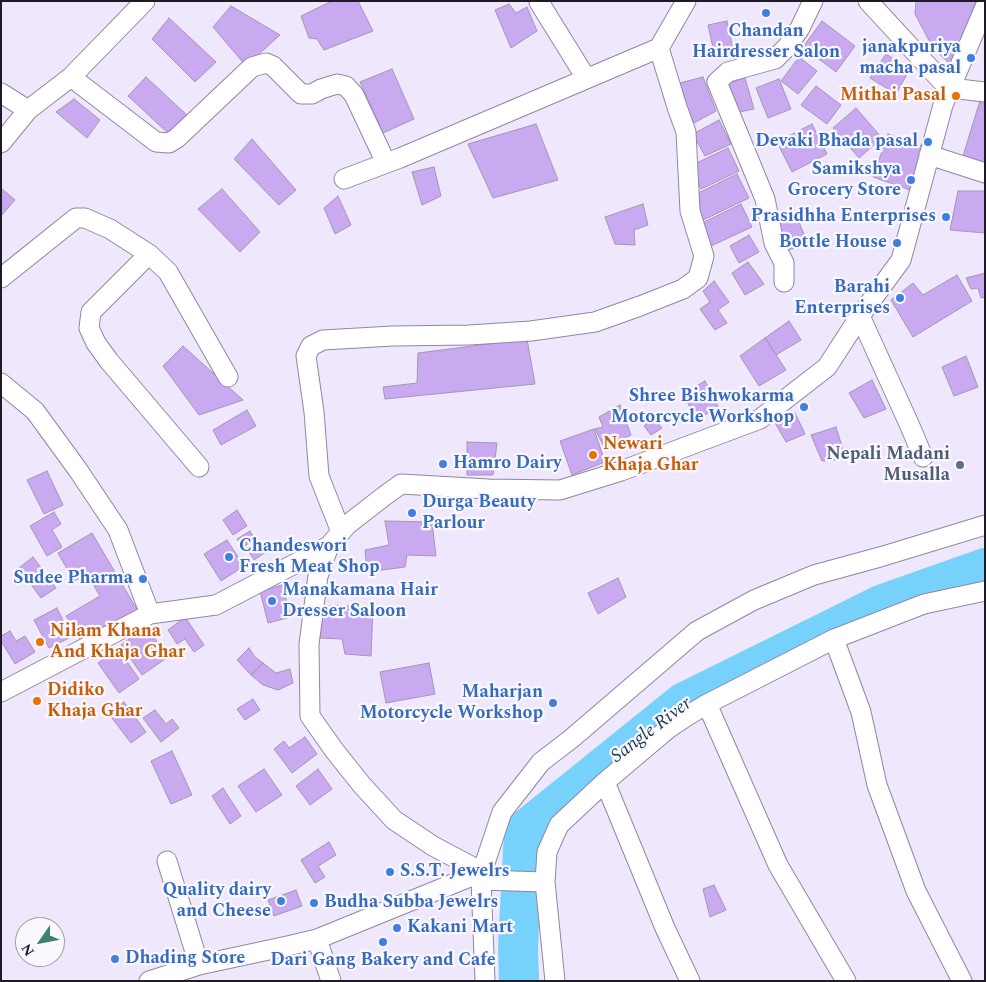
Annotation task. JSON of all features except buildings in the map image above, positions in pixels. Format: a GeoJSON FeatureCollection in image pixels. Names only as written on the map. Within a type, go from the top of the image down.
{"type":"FeatureCollection","features":[{"type":"Feature","properties":{"kind":"street"},"geometry":{"type":"LineString","coordinates":[[1,143],[28,110],[71,77],[145,1]]}},
{"type":"Feature","properties":{"kind":"street"},"geometry":{"type":"LineString","coordinates":[[344,179],[660,48],[686,1]]}},
{"type":"Feature","properties":{"kind":"street"},"geometry":{"type":"LineString","coordinates":[[784,282],[784,263],[774,243],[765,199],[718,82],[728,72],[776,59],[788,47],[813,1]]}},
{"type":"Feature","properties":{"kind":"street"},"geometry":{"type":"LineString","coordinates":[[868,1],[949,89],[985,92]]}},
{"type":"Feature","properties":{"kind":"street"},"geometry":{"type":"LineString","coordinates":[[538,2],[586,78]]}},
{"type":"Feature","properties":{"kind":"street"},"geometry":{"type":"LineString","coordinates":[[539,883],[487,878],[394,820],[361,784],[310,716],[309,644],[318,576],[335,539],[347,525],[401,484],[488,489],[560,490],[621,472],[760,419],[827,367],[860,316],[901,260],[942,105],[985,7]]}},
{"type":"Feature","properties":{"kind":"street"},"geometry":{"type":"LineString","coordinates":[[335,539],[319,476],[314,412],[306,356],[311,346],[324,340],[522,332],[595,322],[683,289],[698,278],[704,256],[690,211],[686,132],[660,48]]}},
{"type":"Feature","properties":{"kind":"street"},"geometry":{"type":"LineString","coordinates":[[71,77],[156,142],[169,143],[252,67],[266,63],[273,66],[301,94],[312,94],[337,84],[346,86],[354,95],[386,163]]}},
{"type":"Feature","properties":{"kind":"street"},"geometry":{"type":"LineString","coordinates":[[1,93],[28,110]]}},
{"type":"Feature","properties":{"kind":"street"},"geometry":{"type":"LineString","coordinates":[[929,156],[985,173]]}},
{"type":"Feature","properties":{"kind":"street"},"geometry":{"type":"LineString","coordinates":[[1,278],[76,218],[85,218],[110,229],[149,254],[168,272],[228,377]]}},
{"type":"Feature","properties":{"kind":"street"},"geometry":{"type":"LineString","coordinates":[[149,254],[91,312],[89,328],[96,343],[109,361],[199,467]]}},
{"type":"Feature","properties":{"kind":"street"},"geometry":{"type":"LineString","coordinates":[[860,316],[924,458]]}},
{"type":"Feature","properties":{"kind":"street"},"geometry":{"type":"LineString","coordinates":[[1,383],[35,411],[78,470],[118,530],[150,614]]}},
{"type":"Feature","properties":{"kind":"street"},"geometry":{"type":"LineString","coordinates":[[485,981],[487,878],[502,812],[541,762],[697,631],[754,600],[814,575],[985,525]]}},
{"type":"Feature","properties":{"kind":"street"},"geometry":{"type":"LineString","coordinates":[[1,692],[150,614],[216,605],[335,539]]}},
{"type":"Feature","properties":{"kind":"street"},"geometry":{"type":"LineString","coordinates":[[555,981],[539,883],[547,852],[559,825],[605,782],[668,728],[707,704],[834,639],[924,604],[985,591]]}},
{"type":"Feature","properties":{"kind":"street"},"geometry":{"type":"LineString","coordinates":[[834,639],[861,712],[877,785],[916,891],[962,981]]}},
{"type":"Feature","properties":{"kind":"street"},"geometry":{"type":"LineString","coordinates":[[707,704],[778,865],[846,981]]}},
{"type":"Feature","properties":{"kind":"street"},"geometry":{"type":"LineString","coordinates":[[605,782],[665,928],[690,981]]}},
{"type":"Feature","properties":{"kind":"street"},"geometry":{"type":"LineString","coordinates":[[167,861],[199,965]]}},
{"type":"Feature","properties":{"kind":"street"},"geometry":{"type":"LineString","coordinates":[[149,981],[199,965],[317,939],[487,878]]}},
{"type":"Feature","properties":{"kind":"street"},"geometry":{"type":"LineString","coordinates":[[317,939],[331,981]]}},
{"type":"Feature","properties":{"kind":"waterway","name":"Sangle River"},"geometry":{"type":"LineString","coordinates":[[519,981],[518,947],[524,831],[683,703],[883,604],[985,568]]}},
{"type":"Feature","properties":{"kind":"place","name":"Chandan Hairdresser Salon"},"geometry":{"type":"Point","coordinates":[766,13]}},
{"type":"Feature","properties":{"kind":"place","name":"janakpuriya macha pasal"},"geometry":{"type":"Point","coordinates":[971,58]}},
{"type":"Feature","properties":{"kind":"place","name":"Mithai Pasal"},"geometry":{"type":"Point","coordinates":[956,96]}},
{"type":"Feature","properties":{"kind":"place","name":"Devaki Bhada pasal"},"geometry":{"type":"Point","coordinates":[928,142]}},
{"type":"Feature","properties":{"kind":"place","name":"Samikshya Grocery Store"},"geometry":{"type":"Point","coordinates":[911,180]}},
{"type":"Feature","properties":{"kind":"place","name":"Prasidhha Enterprises"},"geometry":{"type":"Point","coordinates":[946,217]}},
{"type":"Feature","properties":{"kind":"place","name":"Bottle House"},"geometry":{"type":"Point","coordinates":[897,243]}},
{"type":"Feature","properties":{"kind":"place","name":"Barahi Enterprises"},"geometry":{"type":"Point","coordinates":[900,298]}},
{"type":"Feature","properties":{"kind":"place","name":"Shree Bishwokarma Motorcycle Workshop"},"geometry":{"type":"Point","coordinates":[804,407]}},
{"type":"Feature","properties":{"kind":"place","name":"Newari Khaja Ghar"},"geometry":{"type":"Point","coordinates":[593,455]}},
{"type":"Feature","properties":{"kind":"place","name":"Hamro Dairy"},"geometry":{"type":"Point","coordinates":[443,464]}},
{"type":"Feature","properties":{"kind":"place","name":"Nepali Madani Musalla"},"geometry":{"type":"Point","coordinates":[960,465]}},
{"type":"Feature","properties":{"kind":"place","name":"Durga Beauty Parlour"},"geometry":{"type":"Point","coordinates":[412,513]}},
{"type":"Feature","properties":{"kind":"place","name":"Chandeswori Fresh Meat Shop"},"geometry":{"type":"Point","coordinates":[229,557]}},
{"type":"Feature","properties":{"kind":"place","name":"Sudee Pharma"},"geometry":{"type":"Point","coordinates":[143,579]}},
{"type":"Feature","properties":{"kind":"place","name":"Manakamana Hair Dresser Saloon"},"geometry":{"type":"Point","coordinates":[272,601]}},
{"type":"Feature","properties":{"kind":"place","name":"Nilam Khana And Khaja Ghar"},"geometry":{"type":"Point","coordinates":[40,642]}},
{"type":"Feature","properties":{"kind":"place","name":"Didiko Khaja Ghar"},"geometry":{"type":"Point","coordinates":[37,701]}},
{"type":"Feature","properties":{"kind":"place","name":"Maharjan Motorcycle Workshop"},"geometry":{"type":"Point","coordinates":[553,703]}},
{"type":"Feature","properties":{"kind":"place","name":"S.S.T. Jewelrs"},"geometry":{"type":"Point","coordinates":[390,872]}},
{"type":"Feature","properties":{"kind":"place","name":"Quality dairy and Cheese"},"geometry":{"type":"Point","coordinates":[281,901]}},
{"type":"Feature","properties":{"kind":"place","name":"Budha Subba Jewelrs"},"geometry":{"type":"Point","coordinates":[314,903]}},
{"type":"Feature","properties":{"kind":"place","name":"Kakani Mart"},"geometry":{"type":"Point","coordinates":[397,928]}},
{"type":"Feature","properties":{"kind":"place","name":"Dari Gang Bakery and Cafe"},"geometry":{"type":"Point","coordinates":[383,942]}},
{"type":"Feature","properties":{"kind":"place","name":"Dhading Store"},"geometry":{"type":"Point","coordinates":[115,959]}}]}
